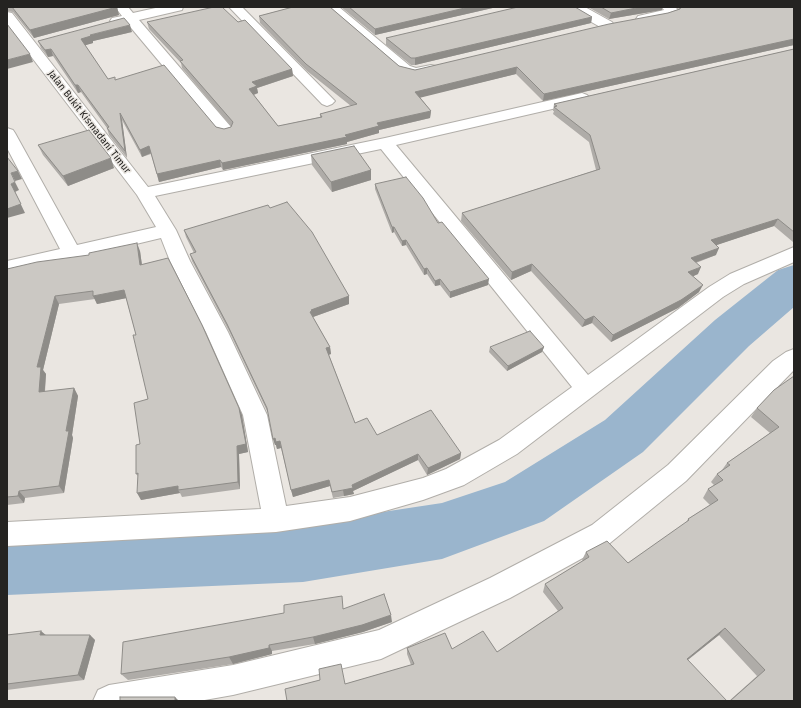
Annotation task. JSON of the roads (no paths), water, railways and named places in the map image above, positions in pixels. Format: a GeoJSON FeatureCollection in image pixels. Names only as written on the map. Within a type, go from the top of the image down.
{"type":"FeatureCollection","features":[{"type":"Feature","properties":{"kind":"street"},"geometry":{"type":"LineString","coordinates":[[106,24],[125,12],[177,7]]}},
{"type":"Feature","properties":{"kind":"street"},"geometry":{"type":"LineString","coordinates":[[235,7],[327,101]]}},
{"type":"Feature","properties":{"kind":"street"},"geometry":{"type":"LineString","coordinates":[[331,7],[379,40],[405,69],[415,72],[441,66]]}},
{"type":"Feature","properties":{"kind":"street"},"geometry":{"type":"LineString","coordinates":[[575,7],[618,23]]}},
{"type":"Feature","properties":{"kind":"street"},"geometry":{"type":"LineString","coordinates":[[592,29],[666,14],[672,11],[668,7]]}},
{"type":"Feature","properties":{"kind":"street"},"geometry":{"type":"LineString","coordinates":[[125,12],[225,130]]}},
{"type":"Feature","properties":{"kind":"street","name":"Jalan Bukit Kismadani Timur"},"geometry":{"type":"LineString","coordinates":[[7,16],[144,193],[167,230],[180,261],[255,414],[276,520]]}},
{"type":"Feature","properties":{"kind":"street"},"geometry":{"type":"LineString","coordinates":[[29,45],[45,41]]}},
{"type":"Feature","properties":{"kind":"street"},"geometry":{"type":"LineString","coordinates":[[144,193],[594,96]]}},
{"type":"Feature","properties":{"kind":"street"},"geometry":{"type":"LineString","coordinates":[[7,133],[72,253]]}},
{"type":"Feature","properties":{"kind":"street"},"geometry":{"type":"LineString","coordinates":[[385,142],[587,389]]}},
{"type":"Feature","properties":{"kind":"street"},"geometry":{"type":"LineString","coordinates":[[7,268],[167,230]]}},
{"type":"Feature","properties":{"kind":"street"},"geometry":{"type":"LineString","coordinates":[[7,534],[276,520],[357,508],[416,491],[455,477],[508,447],[716,292],[737,278],[794,254]]}},
{"type":"Feature","properties":{"kind":"street"},"geometry":{"type":"LineString","coordinates":[[109,701],[233,680],[381,644],[500,588],[601,534],[677,473],[781,367],[794,358]]}},
{"type":"Feature","properties":{"kind":"waterway"},"geometry":{"type":"LineString","coordinates":[[7,565],[303,553],[442,531],[523,502],[624,436],[732,333],[794,281]]}}]}
